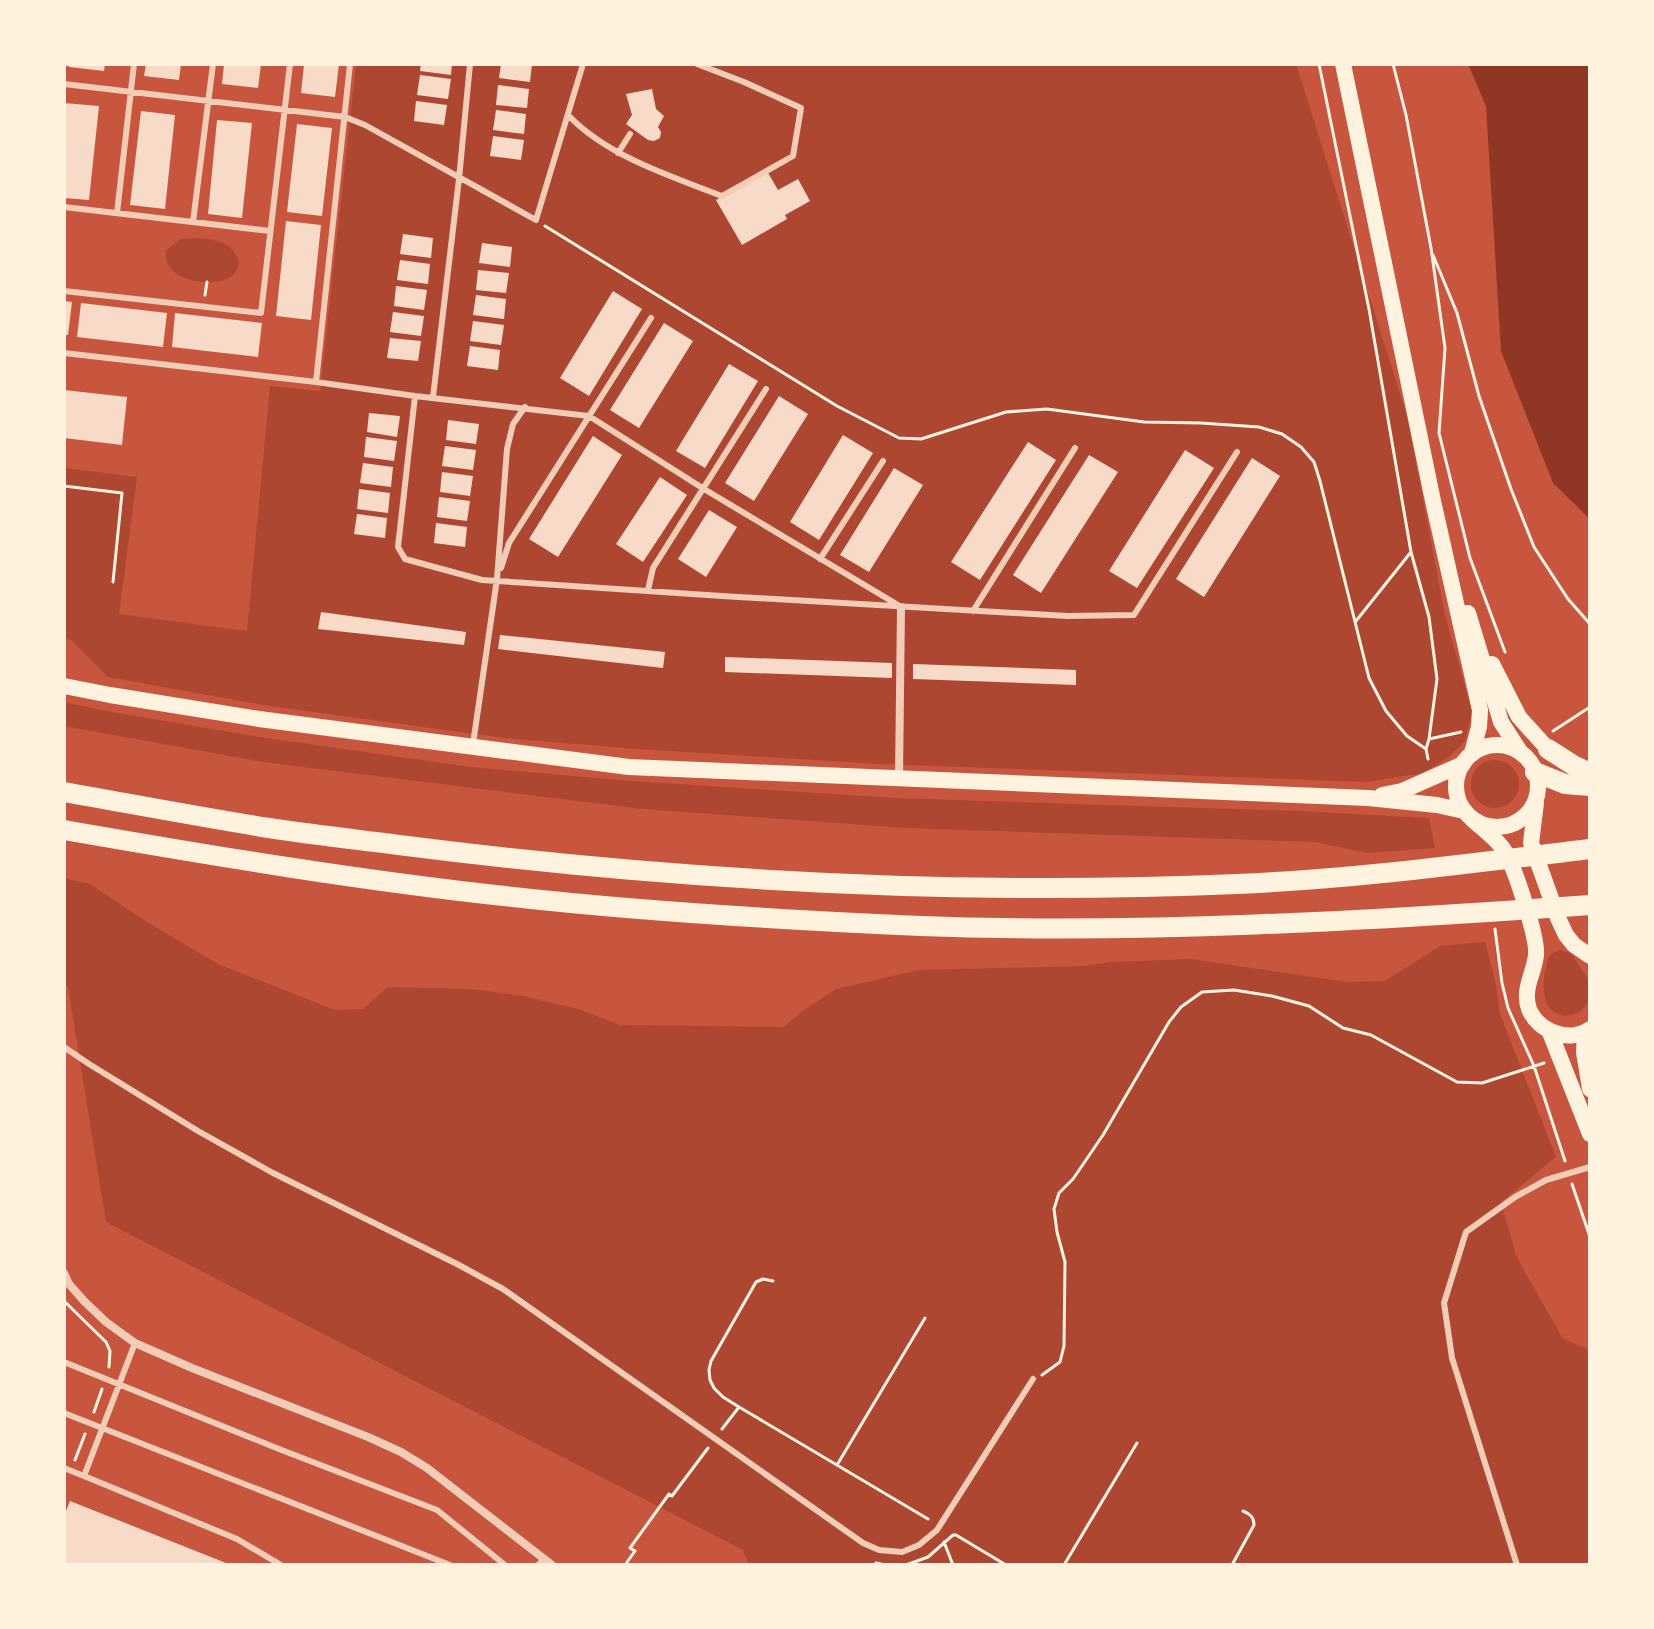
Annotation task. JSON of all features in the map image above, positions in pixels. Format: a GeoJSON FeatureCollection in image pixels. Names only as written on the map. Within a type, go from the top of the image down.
{"type":"FeatureCollection","features":[{"type":"Feature","properties":{"kind":"highway"},"geometry":{"type":"LineString","coordinates":[[1550,740],[1573,765],[1590,773]]}},
{"type":"Feature","properties":{"kind":"highway"},"geometry":{"type":"LineString","coordinates":[[1535,772],[1565,784],[1590,786]]}},
{"type":"Feature","properties":{"kind":"highway"},"geometry":{"type":"LineString","coordinates":[[64,792],[270,828],[518,860],[743,879],[925,887],[1079,888],[1240,884],[1398,872],[1590,849]]}},
{"type":"Feature","properties":{"kind":"highway"},"geometry":{"type":"LineString","coordinates":[[64,830],[269,865],[513,897],[740,917],[923,926],[1244,926],[1590,905]]}},
{"type":"Feature","properties":{"kind":"main road"},"geometry":{"type":"LineString","coordinates":[[1343,64],[1433,501],[1480,710],[1479,727],[1467,759],[1459,769],[1456,793],[1469,816],[1505,850],[1524,902],[1536,945],[1526,994],[1533,1016],[1539,1025],[1549,1030],[1571,1036],[1587,1031],[1584,1052],[1590,1089]]}},
{"type":"Feature","properties":{"kind":"main road"},"geometry":{"type":"LineString","coordinates":[[1433,501],[1501,722],[1521,753]]}},
{"type":"Feature","properties":{"kind":"main road"},"geometry":{"type":"LineString","coordinates":[[1469,616],[1519,717],[1550,740]]}},
{"type":"Feature","properties":{"kind":"main road"},"geometry":{"type":"LineString","coordinates":[[64,686],[244,716],[629,767],[1368,798],[1437,805],[1497,827],[1508,826],[1527,815],[1537,798]]}},
{"type":"Feature","properties":{"kind":"main road"},"geometry":{"type":"LineString","coordinates":[[1368,798],[1402,791],[1467,759],[1484,747],[1510,747],[1521,753],[1532,763],[1538,782],[1531,843],[1566,935],[1590,956]]}},
{"type":"Feature","properties":{"kind":"main road"},"geometry":{"type":"LineString","coordinates":[[1549,1030],[1590,1134]]}},
{"type":"Feature","properties":{"kind":"street"},"geometry":{"type":"LineString","coordinates":[[899,779],[901,607]]}},
{"type":"Feature","properties":{"kind":"street"},"geometry":{"type":"LineString","coordinates":[[64,1273],[84,1301],[135,1343],[401,1452],[427,1468],[544,1563]]}},
{"type":"Feature","properties":{"kind":"lane"},"geometry":{"type":"LineString","coordinates":[[117,213],[134,64]]}},
{"type":"Feature","properties":{"kind":"lane"},"geometry":{"type":"LineString","coordinates":[[193,222],[213,64]]}},
{"type":"Feature","properties":{"kind":"lane"},"geometry":{"type":"LineString","coordinates":[[64,291],[261,313],[290,64]]}},
{"type":"Feature","properties":{"kind":"lane"},"geometry":{"type":"LineString","coordinates":[[316,382],[350,64]]}},
{"type":"Feature","properties":{"kind":"lane"},"geometry":{"type":"LineString","coordinates":[[433,397],[470,64]]}},
{"type":"Feature","properties":{"kind":"lane"},"geometry":{"type":"LineString","coordinates":[[64,84],[345,117],[365,125],[536,220],[583,64]]}},
{"type":"Feature","properties":{"kind":"lane"},"geometry":{"type":"LineString","coordinates":[[568,115],[583,131],[618,153],[722,196],[793,156],[801,108],[697,64]]}},
{"type":"Feature","properties":{"kind":"lane"},"geometry":{"type":"LineString","coordinates":[[618,153],[630,134]]}},
{"type":"Feature","properties":{"kind":"lane"},"geometry":{"type":"LineString","coordinates":[[64,207],[270,231]]}},
{"type":"Feature","properties":{"kind":"lane"},"geometry":{"type":"LineString","coordinates":[[497,579],[509,543],[651,318]]}},
{"type":"Feature","properties":{"kind":"lane"},"geometry":{"type":"LineString","coordinates":[[64,353],[589,416],[901,607]]}},
{"type":"Feature","properties":{"kind":"lane"},"geometry":{"type":"LineString","coordinates":[[648,590],[653,568],[766,389]]}},
{"type":"Feature","properties":{"kind":"lane"},"geometry":{"type":"LineString","coordinates":[[415,396],[398,547],[405,559],[482,580],[973,611],[1067,616],[1134,615],[1237,452]]}},
{"type":"Feature","properties":{"kind":"lane"},"geometry":{"type":"LineString","coordinates":[[473,747],[497,579],[507,449],[513,424],[525,407]]}},
{"type":"Feature","properties":{"kind":"lane"},"geometry":{"type":"LineString","coordinates":[[973,611],[1075,448]]}},
{"type":"Feature","properties":{"kind":"lane"},"geometry":{"type":"LineString","coordinates":[[820,559],[883,461]]}},
{"type":"Feature","properties":{"kind":"lane"},"geometry":{"type":"LineString","coordinates":[[64,1047],[198,1131],[273,1173],[503,1289],[863,1543],[879,1550],[902,1552],[919,1545],[937,1530],[1033,1379]]}},
{"type":"Feature","properties":{"kind":"lane"},"geometry":{"type":"LineString","coordinates":[[1517,1565],[1452,1358],[1444,1303],[1466,1232],[1515,1197],[1551,1177],[1590,1167]]}},
{"type":"Feature","properties":{"kind":"lane"},"geometry":{"type":"LineString","coordinates":[[84,1476],[135,1343]]}},
{"type":"Feature","properties":{"kind":"lane"},"geometry":{"type":"LineString","coordinates":[[64,1362],[437,1510],[505,1565]]}},
{"type":"Feature","properties":{"kind":"lane"},"geometry":{"type":"LineString","coordinates":[[64,1413],[450,1565]]}},
{"type":"Feature","properties":{"kind":"lane"},"geometry":{"type":"LineString","coordinates":[[64,1468],[237,1539],[281,1565]]}},
{"type":"Feature","properties":{"kind":"path"},"geometry":{"type":"LineString","coordinates":[[1319,64],[1369,309],[1411,552],[1429,617],[1437,679],[1429,739]]}},
{"type":"Feature","properties":{"kind":"path"},"geometry":{"type":"LineString","coordinates":[[1393,64],[1406,115],[1431,248],[1445,348],[1439,433],[1470,558],[1507,657]]}},
{"type":"Feature","properties":{"kind":"path"},"geometry":{"type":"LineString","coordinates":[[536,220],[802,385],[899,438],[921,439],[1006,412],[1047,409],[1144,422],[1259,427],[1282,434],[1301,447],[1314,462],[1369,678],[1386,711],[1407,736],[1426,749]]}},
{"type":"Feature","properties":{"kind":"path"},"geometry":{"type":"LineString","coordinates":[[1431,248],[1457,313],[1479,396],[1534,547],[1568,599],[1590,624]]}},
{"type":"Feature","properties":{"kind":"path"},"geometry":{"type":"LineString","coordinates":[[64,486],[122,493],[113,582]]}},
{"type":"Feature","properties":{"kind":"path"},"geometry":{"type":"LineString","coordinates":[[1356,621],[1411,552]]}},
{"type":"Feature","properties":{"kind":"path"},"geometry":{"type":"LineString","coordinates":[[1550,740],[1590,707]]}},
{"type":"Feature","properties":{"kind":"path"},"geometry":{"type":"LineString","coordinates":[[1033,1379],[1060,1362],[1064,1346],[1065,1262],[1054,1209],[1059,1193],[1073,1179],[1103,1135],[1169,1022],[1181,1007],[1202,992],[1234,990],[1309,1006],[1343,1028],[1371,1035],[1457,1082],[1482,1083],[1534,1066],[1590,1237]]}},
{"type":"Feature","properties":{"kind":"path"},"geometry":{"type":"LineString","coordinates":[[773,1281],[763,1279],[756,1282],[711,1361],[710,1380],[714,1388],[739,1407],[929,1519],[937,1530]]}},
{"type":"Feature","properties":{"kind":"path"},"geometry":{"type":"LineString","coordinates":[[837,1465],[925,1318]]}},
{"type":"Feature","properties":{"kind":"path"},"geometry":{"type":"LineString","coordinates":[[723,1427],[739,1407]]}},
{"type":"Feature","properties":{"kind":"path"},"geometry":{"type":"LineString","coordinates":[[1064,1565],[1137,1443]]}},
{"type":"Feature","properties":{"kind":"path"},"geometry":{"type":"LineString","coordinates":[[625,1565],[635,1551],[630,1548],[669,1494],[672,1496],[699,1462]]}},
{"type":"Feature","properties":{"kind":"path"},"geometry":{"type":"LineString","coordinates":[[1232,1565],[1254,1525],[1251,1515],[1243,1511]]}},
{"type":"Feature","properties":{"kind":"path"},"geometry":{"type":"LineString","coordinates":[[906,1565],[928,1557],[953,1535],[1006,1565]]}},
{"type":"Feature","properties":{"kind":"path"},"geometry":{"type":"LineString","coordinates":[[945,1543],[953,1565]]}},
{"type":"Feature","properties":{"kind":"path"},"geometry":{"type":"LineString","coordinates":[[867,1560],[885,1565]]}},
{"type":"Feature","properties":{"kind":"shaded area"},"geometry":{"type":"Polygon","coordinates":[[[356,64],[1296,64],[1407,416],[1445,615],[1472,711],[1465,741],[1449,757],[1423,773],[1367,782],[880,764],[504,738],[263,705],[108,677],[71,640],[64,639],[64,468],[137,477],[119,614],[247,631],[270,386],[320,391],[356,64]]]}},
{"type":"Feature","properties":{"kind":"shaded area"},"geometry":{"type":"Polygon","coordinates":[[[1468,64],[1590,64],[1590,519],[1553,483],[1501,351],[1486,106],[1468,64]]]}},
{"type":"Feature","properties":{"kind":"shaded area"},"geometry":{"type":"Polygon","coordinates":[[[181,239],[216,241],[233,250],[239,263],[233,274],[218,282],[197,281],[187,279],[170,268],[166,250],[181,239]]]}},
{"type":"Feature","properties":{"kind":"shaded area"},"geometry":{"type":"Polygon","coordinates":[[[64,702],[259,737],[470,767],[631,781],[896,798],[1429,818],[1435,848],[1367,853],[1315,842],[906,828],[643,809],[263,762],[64,726],[64,702]]]}},
{"type":"Feature","properties":{"kind":"shaded area"},"geometry":{"type":"Polygon","coordinates":[[[1495,760],[1512,767],[1519,784],[1512,801],[1495,808],[1478,801],[1471,784],[1478,767],[1495,760]]]}},
{"type":"Feature","properties":{"kind":"shaded area"},"geometry":{"type":"Polygon","coordinates":[[[64,878],[90,884],[218,964],[335,1010],[363,1009],[388,987],[470,989],[523,996],[578,1009],[620,1025],[784,1027],[836,989],[919,970],[1084,966],[1191,959],[1347,982],[1385,981],[1440,946],[1485,942],[1500,1014],[1556,1157],[1501,1202],[1517,1258],[1563,1339],[1590,1350],[1590,1565],[749,1565],[743,1550],[106,1222],[68,987],[64,985],[64,878]]]}},
{"type":"Feature","properties":{"kind":"shaded area"},"geometry":{"type":"Polygon","coordinates":[[[1560,950],[1573,956],[1590,984],[1590,997],[1584,1008],[1564,1016],[1554,1012],[1546,1001],[1544,984],[1548,958],[1560,950]]]}},
{"type":"Feature","properties":{"kind":"building"},"geometry":{"type":"Polygon","coordinates":[[[69,64],[105,64],[104,71],[69,67],[69,64]]]}},
{"type":"Feature","properties":{"kind":"building"},"geometry":{"type":"Polygon","coordinates":[[[146,64],[181,64],[179,80],[144,76],[146,64]]]}},
{"type":"Feature","properties":{"kind":"building"},"geometry":{"type":"Polygon","coordinates":[[[224,64],[261,64],[258,88],[222,84],[224,64]]]}},
{"type":"Feature","properties":{"kind":"building"},"geometry":{"type":"Polygon","coordinates":[[[304,64],[339,64],[335,97],[301,93],[304,64]]]}},
{"type":"Feature","properties":{"kind":"building"},"geometry":{"type":"Polygon","coordinates":[[[421,64],[452,64],[451,75],[420,71],[421,64]]]}},
{"type":"Feature","properties":{"kind":"building"},"geometry":{"type":"Polygon","coordinates":[[[501,64],[532,64],[530,82],[499,78],[501,64]]]}},
{"type":"Feature","properties":{"kind":"building"},"geometry":{"type":"Polygon","coordinates":[[[420,75],[451,79],[448,99],[417,95],[420,75]]]}},
{"type":"Feature","properties":{"kind":"building"},"geometry":{"type":"Polygon","coordinates":[[[498,85],[529,89],[527,108],[496,105],[498,85]]]}},
{"type":"Feature","properties":{"kind":"building"},"geometry":{"type":"Polygon","coordinates":[[[652,89],[656,109],[664,116],[658,127],[660,138],[654,141],[626,124],[632,115],[626,94],[652,89]]]}},
{"type":"Feature","properties":{"kind":"building"},"geometry":{"type":"Polygon","coordinates":[[[416,101],[447,105],[444,125],[414,121],[416,101]]]}},
{"type":"Feature","properties":{"kind":"building"},"geometry":{"type":"Polygon","coordinates":[[[64,103],[99,106],[89,200],[64,198],[64,103]]]}},
{"type":"Feature","properties":{"kind":"building"},"geometry":{"type":"Polygon","coordinates":[[[496,110],[526,114],[524,134],[493,130],[496,110]]]}},
{"type":"Feature","properties":{"kind":"building"},"geometry":{"type":"Polygon","coordinates":[[[141,111],[175,115],[165,209],[130,205],[141,111]]]}},
{"type":"Feature","properties":{"kind":"building"},"geometry":{"type":"Polygon","coordinates":[[[217,120],[252,123],[242,218],[208,214],[217,120]]]}},
{"type":"Feature","properties":{"kind":"building"},"geometry":{"type":"Polygon","coordinates":[[[297,124],[332,128],[322,216],[287,212],[297,124]]]}},
{"type":"Feature","properties":{"kind":"building"},"geometry":{"type":"Polygon","coordinates":[[[493,136],[524,140],[521,160],[490,156],[493,136]]]}},
{"type":"Feature","properties":{"kind":"building"},"geometry":{"type":"Polygon","coordinates":[[[767,171],[778,190],[798,179],[810,201],[785,215],[787,219],[742,245],[716,200],[767,171]]]}},
{"type":"Feature","properties":{"kind":"building"},"geometry":{"type":"Polygon","coordinates":[[[286,221],[321,225],[311,320],[276,316],[286,221]]]}},
{"type":"Feature","properties":{"kind":"building"},"geometry":{"type":"Polygon","coordinates":[[[403,234],[433,238],[431,258],[400,254],[403,234]]]}},
{"type":"Feature","properties":{"kind":"building"},"geometry":{"type":"Polygon","coordinates":[[[482,243],[512,247],[510,267],[479,263],[482,243]]]}},
{"type":"Feature","properties":{"kind":"building"},"geometry":{"type":"Polygon","coordinates":[[[400,260],[430,264],[428,284],[397,280],[400,260]]]}},
{"type":"Feature","properties":{"kind":"building"},"geometry":{"type":"Polygon","coordinates":[[[478,270],[509,273],[506,293],[476,290],[478,270]]]}},
{"type":"Feature","properties":{"kind":"building"},"geometry":{"type":"Polygon","coordinates":[[[396,286],[427,290],[424,310],[394,306],[396,286]]]}},
{"type":"Feature","properties":{"kind":"building"},"geometry":{"type":"Polygon","coordinates":[[[613,291],[642,309],[589,396],[560,378],[613,291]]]}},
{"type":"Feature","properties":{"kind":"building"},"geometry":{"type":"Polygon","coordinates":[[[476,295],[506,299],[504,319],[473,315],[476,295]]]}},
{"type":"Feature","properties":{"kind":"building"},"geometry":{"type":"Polygon","coordinates":[[[64,301],[72,302],[68,335],[64,335],[64,301]]]}},
{"type":"Feature","properties":{"kind":"building"},"geometry":{"type":"Polygon","coordinates":[[[81,303],[167,313],[163,347],[77,337],[81,303]]]}},
{"type":"Feature","properties":{"kind":"building"},"geometry":{"type":"Polygon","coordinates":[[[393,312],[424,316],[421,336],[390,332],[393,312]]]}},
{"type":"Feature","properties":{"kind":"building"},"geometry":{"type":"Polygon","coordinates":[[[175,313],[262,323],[258,357],[172,347],[175,313]]]}},
{"type":"Feature","properties":{"kind":"building"},"geometry":{"type":"Polygon","coordinates":[[[473,321],[504,325],[501,345],[470,341],[473,321]]]}},
{"type":"Feature","properties":{"kind":"building"},"geometry":{"type":"Polygon","coordinates":[[[664,323],[693,341],[639,428],[610,410],[664,323]]]}},
{"type":"Feature","properties":{"kind":"building"},"geometry":{"type":"Polygon","coordinates":[[[390,338],[421,341],[418,361],[387,358],[390,338]]]}},
{"type":"Feature","properties":{"kind":"building"},"geometry":{"type":"Polygon","coordinates":[[[470,346],[500,350],[498,370],[467,366],[470,346]]]}},
{"type":"Feature","properties":{"kind":"building"},"geometry":{"type":"Polygon","coordinates":[[[729,364],[758,381],[705,468],[676,451],[729,364]]]}},
{"type":"Feature","properties":{"kind":"building"},"geometry":{"type":"Polygon","coordinates":[[[64,390],[127,397],[122,445],[64,438],[64,390]]]}},
{"type":"Feature","properties":{"kind":"building"},"geometry":{"type":"Polygon","coordinates":[[[779,396],[808,414],[754,501],[725,483],[779,396]]]}},
{"type":"Feature","properties":{"kind":"building"},"geometry":{"type":"Polygon","coordinates":[[[369,413],[400,416],[397,437],[367,432],[369,413]]]}},
{"type":"Feature","properties":{"kind":"building"},"geometry":{"type":"Polygon","coordinates":[[[448,420],[479,424],[476,444],[446,440],[448,420]]]}},
{"type":"Feature","properties":{"kind":"building"},"geometry":{"type":"Polygon","coordinates":[[[843,435],[873,453],[819,540],[790,522],[843,435]]]}},
{"type":"Feature","properties":{"kind":"building"},"geometry":{"type":"Polygon","coordinates":[[[593,436],[622,455],[558,557],[529,539],[593,436]]]}},
{"type":"Feature","properties":{"kind":"building"},"geometry":{"type":"Polygon","coordinates":[[[366,437],[397,441],[394,461],[364,457],[366,437]]]}},
{"type":"Feature","properties":{"kind":"building"},"geometry":{"type":"Polygon","coordinates":[[[1028,442],[1056,460],[980,580],[951,562],[1028,442]]]}},
{"type":"Feature","properties":{"kind":"building"},"geometry":{"type":"Polygon","coordinates":[[[445,446],[476,450],[473,470],[442,466],[445,446]]]}},
{"type":"Feature","properties":{"kind":"building"},"geometry":{"type":"Polygon","coordinates":[[[1185,450],[1214,468],[1137,588],[1109,571],[1185,450]]]}},
{"type":"Feature","properties":{"kind":"building"},"geometry":{"type":"Polygon","coordinates":[[[1089,455],[1118,472],[1041,593],[1013,575],[1089,455]]]}},
{"type":"Feature","properties":{"kind":"building"},"geometry":{"type":"Polygon","coordinates":[[[1252,458],[1280,476],[1204,597],[1176,579],[1252,458]]]}},
{"type":"Feature","properties":{"kind":"building"},"geometry":{"type":"Polygon","coordinates":[[[363,463],[393,467],[391,487],[360,483],[363,463]]]}},
{"type":"Feature","properties":{"kind":"building"},"geometry":{"type":"Polygon","coordinates":[[[894,468],[923,485],[869,572],[840,555],[894,468]]]}},
{"type":"Feature","properties":{"kind":"building"},"geometry":{"type":"Polygon","coordinates":[[[442,472],[473,476],[470,496],[440,492],[442,472]]]}},
{"type":"Feature","properties":{"kind":"building"},"geometry":{"type":"Polygon","coordinates":[[[660,477],[687,495],[643,562],[616,544],[660,477]]]}},
{"type":"Feature","properties":{"kind":"building"},"geometry":{"type":"Polygon","coordinates":[[[359,489],[390,493],[388,513],[357,509],[359,489]]]}},
{"type":"Feature","properties":{"kind":"building"},"geometry":{"type":"Polygon","coordinates":[[[439,497],[470,501],[467,521],[437,517],[439,497]]]}},
{"type":"Feature","properties":{"kind":"building"},"geometry":{"type":"Polygon","coordinates":[[[709,510],[737,527],[706,577],[678,559],[709,510]]]}},
{"type":"Feature","properties":{"kind":"building"},"geometry":{"type":"Polygon","coordinates":[[[357,514],[387,518],[385,538],[354,534],[357,514]]]}},
{"type":"Feature","properties":{"kind":"building"},"geometry":{"type":"Polygon","coordinates":[[[436,523],[467,527],[465,547],[434,543],[436,523]]]}},
{"type":"Feature","properties":{"kind":"building"},"geometry":{"type":"Polygon","coordinates":[[[321,612],[466,632],[464,645],[318,629],[321,612]]]}},
{"type":"Feature","properties":{"kind":"building"},"geometry":{"type":"Polygon","coordinates":[[[500,635],[665,652],[663,668],[498,649],[500,635]]]}},
{"type":"Feature","properties":{"kind":"building"},"geometry":{"type":"Polygon","coordinates":[[[725,657],[892,663],[892,678],[725,672],[725,657]]]}},
{"type":"Feature","properties":{"kind":"building"},"geometry":{"type":"Polygon","coordinates":[[[913,664],[1076,670],[1076,685],[913,679],[913,664]]]}},
{"type":"Feature","properties":{"kind":"building"},"geometry":{"type":"Polygon","coordinates":[[[70,1501],[231,1565],[64,1565],[64,1516],[70,1501]]]}}]}
